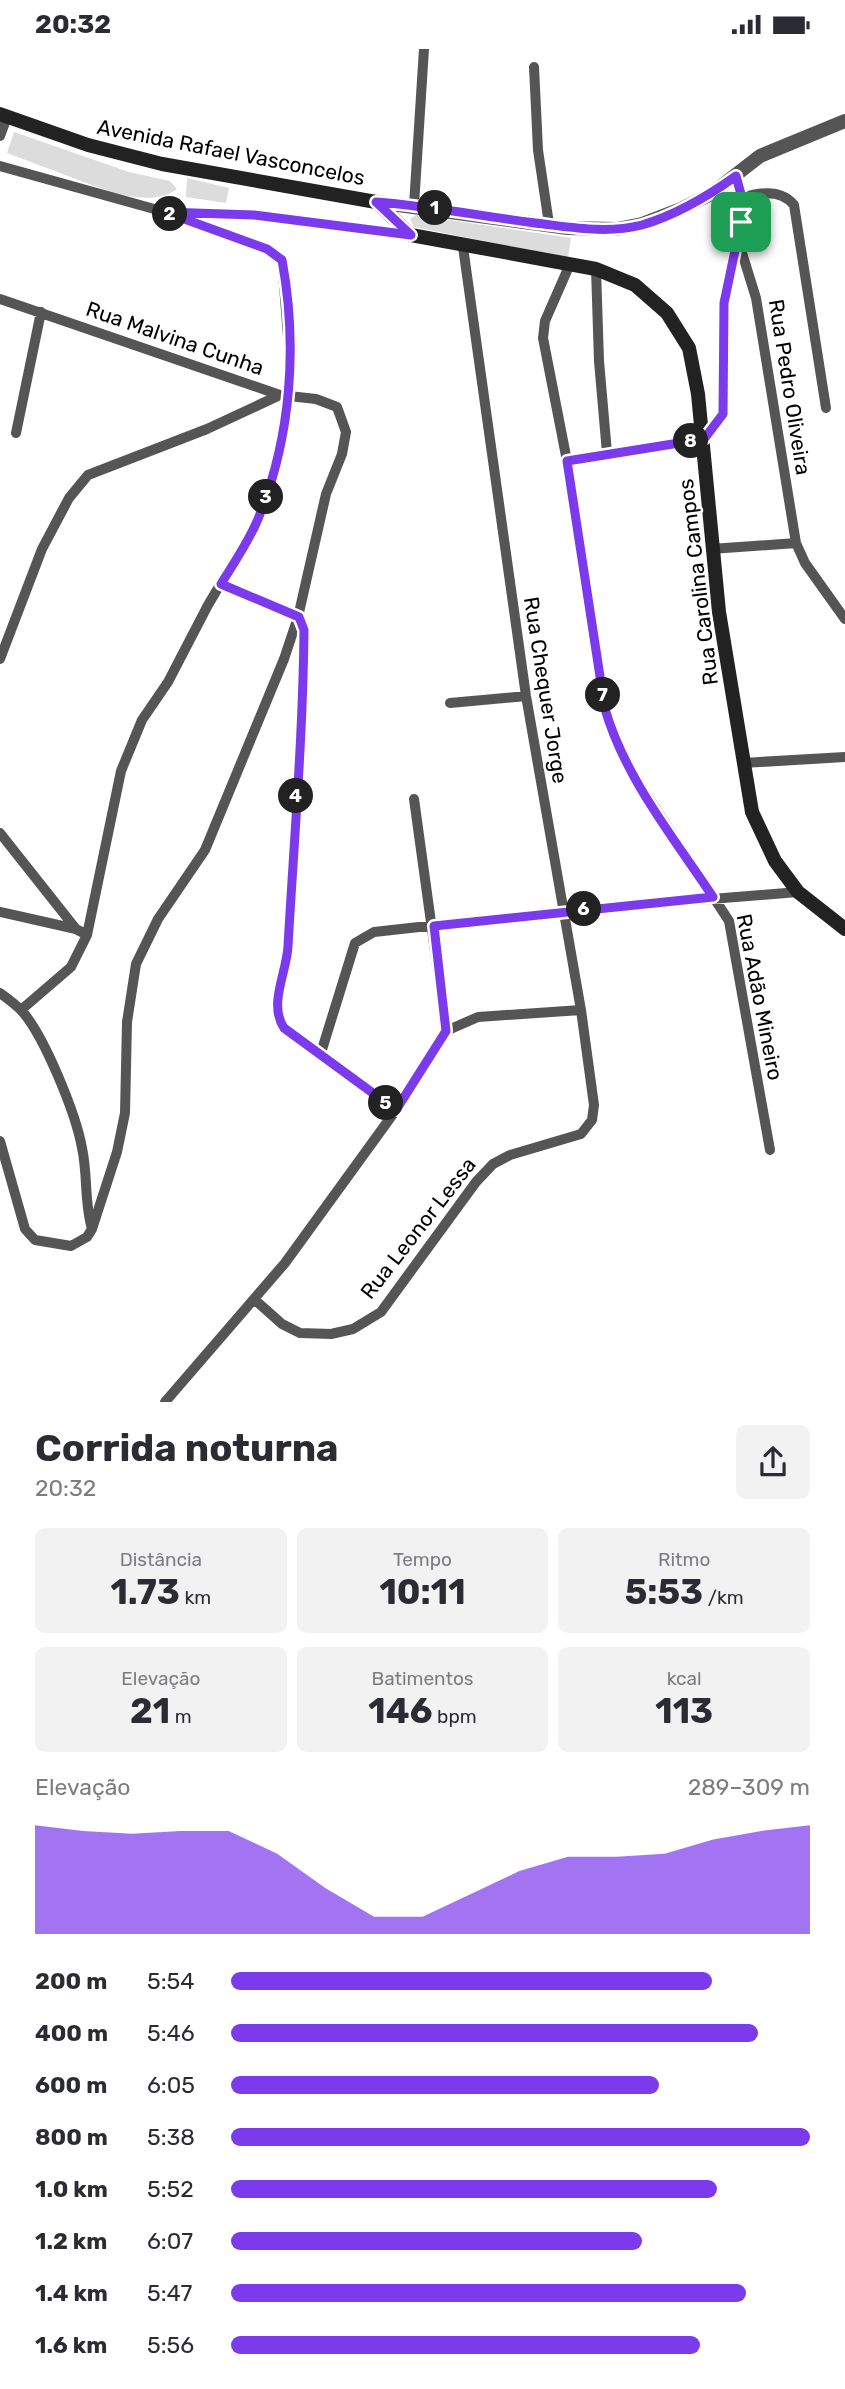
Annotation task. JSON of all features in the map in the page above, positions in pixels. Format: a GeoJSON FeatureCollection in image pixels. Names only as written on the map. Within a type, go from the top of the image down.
{"type":"FeatureCollection","features":[{"type":"Feature","properties":{"kind":"main road","name":"Avenida Rafael Vasconcelos"},"geometry":{"type":"LineString","coordinates":[[4,116],[88,145],[162,164],[376,202]]}},
{"type":"Feature","properties":{"kind":"main road"},"geometry":{"type":"LineString","coordinates":[[376,202],[411,235]]}},
{"type":"Feature","properties":{"kind":"main road","name":"Rua Carolina Campos"},"geometry":{"type":"LineString","coordinates":[[411,235],[463,247],[596,269],[635,285],[667,313],[689,348],[704,439],[711,549],[752,812],[775,861],[799,892],[845,929]]}},
{"type":"Feature","properties":{"kind":"street"},"geometry":{"type":"LineString","coordinates":[[414,205],[424,49]]}},
{"type":"Feature","properties":{"kind":"street"},"geometry":{"type":"LineString","coordinates":[[534,67],[538,150],[549,225]]}},
{"type":"Feature","properties":{"kind":"street"},"geometry":{"type":"LineString","coordinates":[[0,137],[4,116]]}},
{"type":"Feature","properties":{"kind":"street"},"geometry":{"type":"LineString","coordinates":[[376,202],[594,230],[642,225],[711,194],[761,156],[845,121]]}},
{"type":"Feature","properties":{"kind":"street"},"geometry":{"type":"LineString","coordinates":[[0,166],[165,212],[267,249],[282,260],[288,317],[281,449],[258,521],[168,682],[142,720],[121,771],[71,967],[21,1010]]}},
{"type":"Feature","properties":{"kind":"street"},"geometry":{"type":"LineString","coordinates":[[567,461],[704,439],[723,414],[724,303],[738,240],[742,198],[736,176]]}},
{"type":"Feature","properties":{"kind":"street","name":"Rua Pedro Oliveira"},"geometry":{"type":"LineString","coordinates":[[742,198],[765,192],[789,199],[798,218],[826,408]]}},
{"type":"Feature","properties":{"kind":"street"},"geometry":{"type":"LineString","coordinates":[[165,212],[254,215],[411,235]]}},
{"type":"Feature","properties":{"kind":"street","name":"Rua Pedro Oliveira"},"geometry":{"type":"LineString","coordinates":[[738,240],[756,298],[796,543],[805,563],[845,619]]}},
{"type":"Feature","properties":{"kind":"street","name":"Rua Chequer Jorge"},"geometry":{"type":"LineString","coordinates":[[463,247],[526,696],[581,1010],[594,1105],[592,1120],[580,1134]]}},
{"type":"Feature","properties":{"kind":"street","name":"Rua Adão Mineiro"},"geometry":{"type":"LineString","coordinates":[[570,264],[545,321],[543,338],[567,461],[605,709],[612,732],[637,780],[713,897],[724,909],[732,932],[770,1150]]}},
{"type":"Feature","properties":{"kind":"street"},"geometry":{"type":"LineString","coordinates":[[596,269],[599,361],[607,453]]}},
{"type":"Feature","properties":{"kind":"street","name":"Rua Malvina Cunha"},"geometry":{"type":"LineString","coordinates":[[0,299],[284,395],[316,399],[337,407],[346,432],[326,494],[299,617]]}},
{"type":"Feature","properties":{"kind":"street"},"geometry":{"type":"LineString","coordinates":[[16,433],[41,311]]}},
{"type":"Feature","properties":{"kind":"street"},"geometry":{"type":"LineString","coordinates":[[0,659],[42,549],[69,498],[88,475],[207,429],[284,395]]}},
{"type":"Feature","properties":{"kind":"street"},"geometry":{"type":"LineString","coordinates":[[711,549],[796,543]]}},
{"type":"Feature","properties":{"kind":"street"},"geometry":{"type":"LineString","coordinates":[[221,584],[299,617],[304,630],[293,898],[288,958],[276,1009],[284,1028],[396,1110]]}},
{"type":"Feature","properties":{"kind":"street"},"geometry":{"type":"LineString","coordinates":[[0,1141],[24,1229],[35,1240],[72,1245],[87,1237],[117,1152],[125,1114],[127,1022],[141,949],[205,850],[299,617]]}},
{"type":"Feature","properties":{"kind":"street"},"geometry":{"type":"LineString","coordinates":[[450,702],[526,696]]}},
{"type":"Feature","properties":{"kind":"street"},"geometry":{"type":"LineString","coordinates":[[743,763],[845,757]]}},
{"type":"Feature","properties":{"kind":"street"},"geometry":{"type":"LineString","coordinates":[[414,799],[434,926],[446,1031]]}},
{"type":"Feature","properties":{"kind":"street"},"geometry":{"type":"LineString","coordinates":[[0,833],[81,932]]}},
{"type":"Feature","properties":{"kind":"street"},"geometry":{"type":"LineString","coordinates":[[320,1056],[355,943],[374,932],[563,911],[799,892]]}},
{"type":"Feature","properties":{"kind":"street"},"geometry":{"type":"LineString","coordinates":[[0,912],[81,932]]}},
{"type":"Feature","properties":{"kind":"street"},"geometry":{"type":"LineString","coordinates":[[0,993],[21,1010],[43,1045],[79,1134],[92,1229]]}},
{"type":"Feature","properties":{"kind":"street"},"geometry":{"type":"LineString","coordinates":[[165,1402],[255,1300],[396,1110],[446,1031],[478,1017],[581,1010]]}},
{"type":"Feature","properties":{"kind":"street","name":"Rua Leonor Lessa"},"geometry":{"type":"LineString","coordinates":[[255,1300],[282,1324],[300,1333],[331,1334],[353,1329],[381,1312],[475,1182],[493,1164],[533,1147],[580,1134]]}},
{"type":"Feature","properties":{"kind":"shaded area"},"geometry":{"type":"Polygon","coordinates":[[[14,132],[129,172],[170,181],[177,189],[155,197],[113,193],[7,153],[14,132]]]}},
{"type":"Feature","properties":{"kind":"shaded area"},"geometry":{"type":"Polygon","coordinates":[[[187,178],[229,188],[226,203],[186,197],[187,178]]]}},
{"type":"Feature","properties":{"kind":"shaded area"},"geometry":{"type":"Polygon","coordinates":[[[416,215],[571,238],[568,258],[414,227],[410,219],[416,215]]]}},
{"type":"Feature","properties":{"kind":"route"},"geometry":{"type":"LineString","coordinates":[[736,176],[742,198],[741,222],[724,303],[724,400],[723,414],[718,424],[704,439],[567,461],[605,709],[612,732],[637,780],[713,897],[434,926],[446,1031],[396,1110],[284,1028],[276,1009],[288,958],[293,898],[304,630],[299,617],[221,584],[258,521],[281,449],[290,362],[282,260],[267,249],[165,212],[254,215],[386,234],[411,235],[376,202],[414,205],[568,228],[617,229],[642,225],[681,209],[711,194],[736,176]]}}]}
